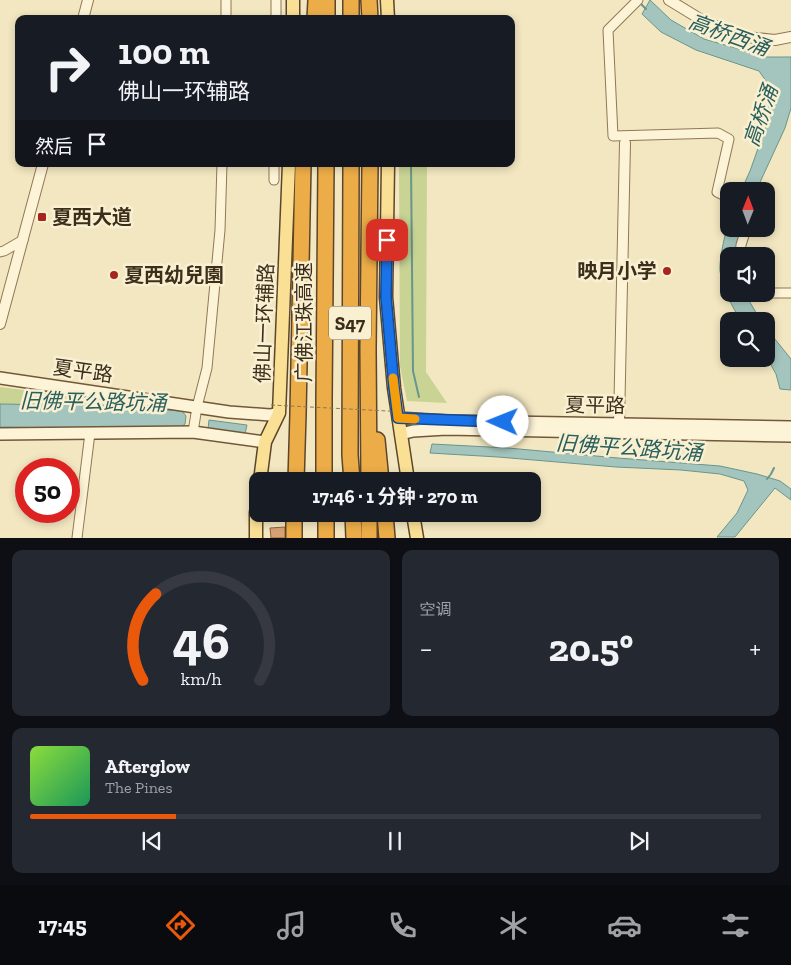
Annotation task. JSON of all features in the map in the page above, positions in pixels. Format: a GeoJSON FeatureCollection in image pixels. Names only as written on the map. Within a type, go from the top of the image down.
{"type":"FeatureCollection","features":[{"type":"Feature","properties":{"kind":"highway"},"geometry":{"type":"LineString","coordinates":[[315,15],[316,0]]}},
{"type":"Feature","properties":{"kind":"highway"},"geometry":{"type":"LineString","coordinates":[[326,15],[327,0]]}},
{"type":"Feature","properties":{"kind":"highway"},"geometry":{"type":"LineString","coordinates":[[351,0],[351,15]]}},
{"type":"Feature","properties":{"kind":"highway"},"geometry":{"type":"LineString","coordinates":[[370,0],[370,15]]}},
{"type":"Feature","properties":{"kind":"highway"},"geometry":{"type":"LineString","coordinates":[[296,472],[303,167]]}},
{"type":"Feature","properties":{"kind":"highway"},"geometry":{"type":"LineString","coordinates":[[315,167],[316,373],[324,431]]}},
{"type":"Feature","properties":{"kind":"highway","name":"广佛江珠高速"},"geometry":{"type":"LineString","coordinates":[[324,472],[326,167]]}},
{"type":"Feature","properties":{"kind":"highway","name":"S47"},"geometry":{"type":"LineString","coordinates":[[351,167],[351,472]]}},
{"type":"Feature","properties":{"kind":"highway"},"geometry":{"type":"LineString","coordinates":[[369,472],[370,167]]}},
{"type":"Feature","properties":{"kind":"highway"},"geometry":{"type":"LineString","coordinates":[[368,349],[380,472]]}},
{"type":"Feature","properties":{"kind":"highway"},"geometry":{"type":"LineString","coordinates":[[294,522],[294,538]]}},
{"type":"Feature","properties":{"kind":"highway"},"geometry":{"type":"LineString","coordinates":[[326,522],[326,538]]}},
{"type":"Feature","properties":{"kind":"highway"},"geometry":{"type":"LineString","coordinates":[[353,522],[354,538]]}},
{"type":"Feature","properties":{"kind":"highway"},"geometry":{"type":"LineString","coordinates":[[369,522],[369,538]]}},
{"type":"Feature","properties":{"kind":"highway"},"geometry":{"type":"LineString","coordinates":[[386,522],[387,538]]}},
{"type":"Feature","properties":{"kind":"main road"},"geometry":{"type":"LineString","coordinates":[[293,15],[294,0]]}},
{"type":"Feature","properties":{"kind":"main road"},"geometry":{"type":"LineString","coordinates":[[388,0],[388,15]]}},
{"type":"Feature","properties":{"kind":"main road","name":"佛山一环辅路"},"geometry":{"type":"LineString","coordinates":[[261,472],[265,442],[275,409],[289,167]]}},
{"type":"Feature","properties":{"kind":"main road"},"geometry":{"type":"LineString","coordinates":[[388,167],[386,297],[394,388],[403,415],[401,434],[407,472]]}},
{"type":"Feature","properties":{"kind":"main road","name":"夏平路"},"geometry":{"type":"LineString","coordinates":[[0,378],[229,412],[270,415],[275,409]]}},
{"type":"Feature","properties":{"kind":"main road","name":"夏平路"},"geometry":{"type":"LineString","coordinates":[[403,415],[446,421],[791,427]]}},
{"type":"Feature","properties":{"kind":"main road","name":"夏平路"},"geometry":{"type":"LineString","coordinates":[[401,434],[413,431],[446,429],[791,436]]}},
{"type":"Feature","properties":{"kind":"main road"},"geometry":{"type":"LineString","coordinates":[[0,434],[193,432],[265,442]]}},
{"type":"Feature","properties":{"kind":"main road"},"geometry":{"type":"LineString","coordinates":[[256,522],[256,538]]}},
{"type":"Feature","properties":{"kind":"main road"},"geometry":{"type":"LineString","coordinates":[[414,522],[417,538]]}},
{"type":"Feature","properties":{"kind":"street"},"geometry":{"type":"LineString","coordinates":[[84,15],[88,0]]}},
{"type":"Feature","properties":{"kind":"street"},"geometry":{"type":"LineString","coordinates":[[226,0],[226,15]]}},
{"type":"Feature","properties":{"kind":"street"},"geometry":{"type":"LineString","coordinates":[[276,0],[276,15]]}},
{"type":"Feature","properties":{"kind":"street"},"geometry":{"type":"LineString","coordinates":[[668,0],[705,22],[746,37],[775,40],[791,37]]}},
{"type":"Feature","properties":{"kind":"street"},"geometry":{"type":"LineString","coordinates":[[637,1],[608,30],[613,136],[718,132],[729,139],[717,192],[720,194]]}},
{"type":"Feature","properties":{"kind":"street"},"geometry":{"type":"LineString","coordinates":[[619,424],[625,143]]}},
{"type":"Feature","properties":{"kind":"street"},"geometry":{"type":"LineString","coordinates":[[0,324],[43,167]]}},
{"type":"Feature","properties":{"kind":"street"},"geometry":{"type":"LineString","coordinates":[[193,432],[207,368],[220,230],[222,167]]}},
{"type":"Feature","properties":{"kind":"street"},"geometry":{"type":"LineString","coordinates":[[274,167],[274,180]]}},
{"type":"Feature","properties":{"kind":"street"},"geometry":{"type":"LineString","coordinates":[[0,252],[23,240]]}},
{"type":"Feature","properties":{"kind":"street"},"geometry":{"type":"LineString","coordinates":[[775,293],[791,293]]}},
{"type":"Feature","properties":{"kind":"street"},"geometry":{"type":"LineString","coordinates":[[77,535],[90,433]]}},
{"type":"Feature","properties":{"kind":"path"},"geometry":{"type":"LineString","coordinates":[[275,409],[403,415]]}},
{"type":"Feature","properties":{"kind":"green space"},"geometry":{"type":"Polygon","coordinates":[[[399,167],[427,167],[426,372],[447,403],[407,401],[400,366],[399,167]]]}},
{"type":"Feature","properties":{"kind":"green space"},"geometry":{"type":"Polygon","coordinates":[[[0,387],[171,409],[171,427],[0,429],[0,387]]]}},
{"type":"Feature","properties":{"kind":"water"},"geometry":{"type":"Polygon","coordinates":[[[650,0],[671,20],[704,39],[767,57],[791,57],[791,108],[785,128],[760,182],[745,182],[766,126],[766,81],[759,71],[696,50],[661,32],[642,14],[650,0]]]}},
{"type":"Feature","properties":{"kind":"water"},"geometry":{"type":"Polygon","coordinates":[[[741,238],[739,247],[722,247],[724,239],[741,238]]]}},
{"type":"Feature","properties":{"kind":"water"},"geometry":{"type":"Polygon","coordinates":[[[730,302],[750,302],[756,312],[736,312],[730,302]]]}},
{"type":"Feature","properties":{"kind":"water"},"geometry":{"type":"Polygon","coordinates":[[[775,339],[791,359],[791,390],[780,389],[772,367],[775,367],[775,339]]]}},
{"type":"Feature","properties":{"kind":"water"},"geometry":{"type":"Polygon","coordinates":[[[0,404],[116,406],[182,411],[186,416],[185,424],[177,430],[0,427],[0,404]]]}},
{"type":"Feature","properties":{"kind":"water"},"geometry":{"type":"Polygon","coordinates":[[[209,420],[247,425],[245,434],[208,429],[209,420]]]}},
{"type":"Feature","properties":{"kind":"water"},"geometry":{"type":"Polygon","coordinates":[[[432,444],[508,448],[720,466],[780,481],[791,489],[791,500],[775,488],[735,537],[717,537],[737,513],[748,490],[744,481],[720,474],[681,470],[430,453],[432,444]]]}},
{"type":"Feature","properties":{"kind":"building"},"geometry":{"type":"Polygon","coordinates":[[[285,527],[285,538],[271,538],[270,528],[285,527]]]}},
{"type":"Feature","properties":{"kind":"waterway","name":"高桥西涌"},"geometry":{"type":"LineString","coordinates":[[639,2],[646,9]]}},
{"type":"Feature","properties":{"kind":"waterway"},"geometry":{"type":"LineString","coordinates":[[411,167],[413,371],[419,397]]}},
{"type":"Feature","properties":{"kind":"waterway","name":"高桥涌"},"geometry":{"type":"LineString","coordinates":[[767,479],[774,468]]}},
{"type":"Feature","properties":{"kind":"slow traffic"},"geometry":{"type":"LineString","coordinates":[[393,378],[398,418],[415,419]]}},
{"type":"Feature","properties":{"kind":"place","name":"夏西大道"},"geometry":{"type":"Point","coordinates":[42,217]}},
{"type":"Feature","properties":{"kind":"place","name":"映月小学"},"geometry":{"type":"Point","coordinates":[667,271]}},
{"type":"Feature","properties":{"kind":"place","name":"夏西幼兒園"},"geometry":{"type":"Point","coordinates":[114,275]}},
{"type":"Feature","properties":{"kind":"route"},"geometry":{"type":"LineString","coordinates":[[387,240],[386,297],[398,418],[503,422]]}},
{"type":"Feature","properties":{"kind":"water label","name":"旧佛平公路坑涌"},"geometry":{"type":"Point","coordinates":[93,402]}},
{"type":"Feature","properties":{"kind":"water label","name":"旧佛平公路坑涌"},"geometry":{"type":"Point","coordinates":[629,448]}}]}
